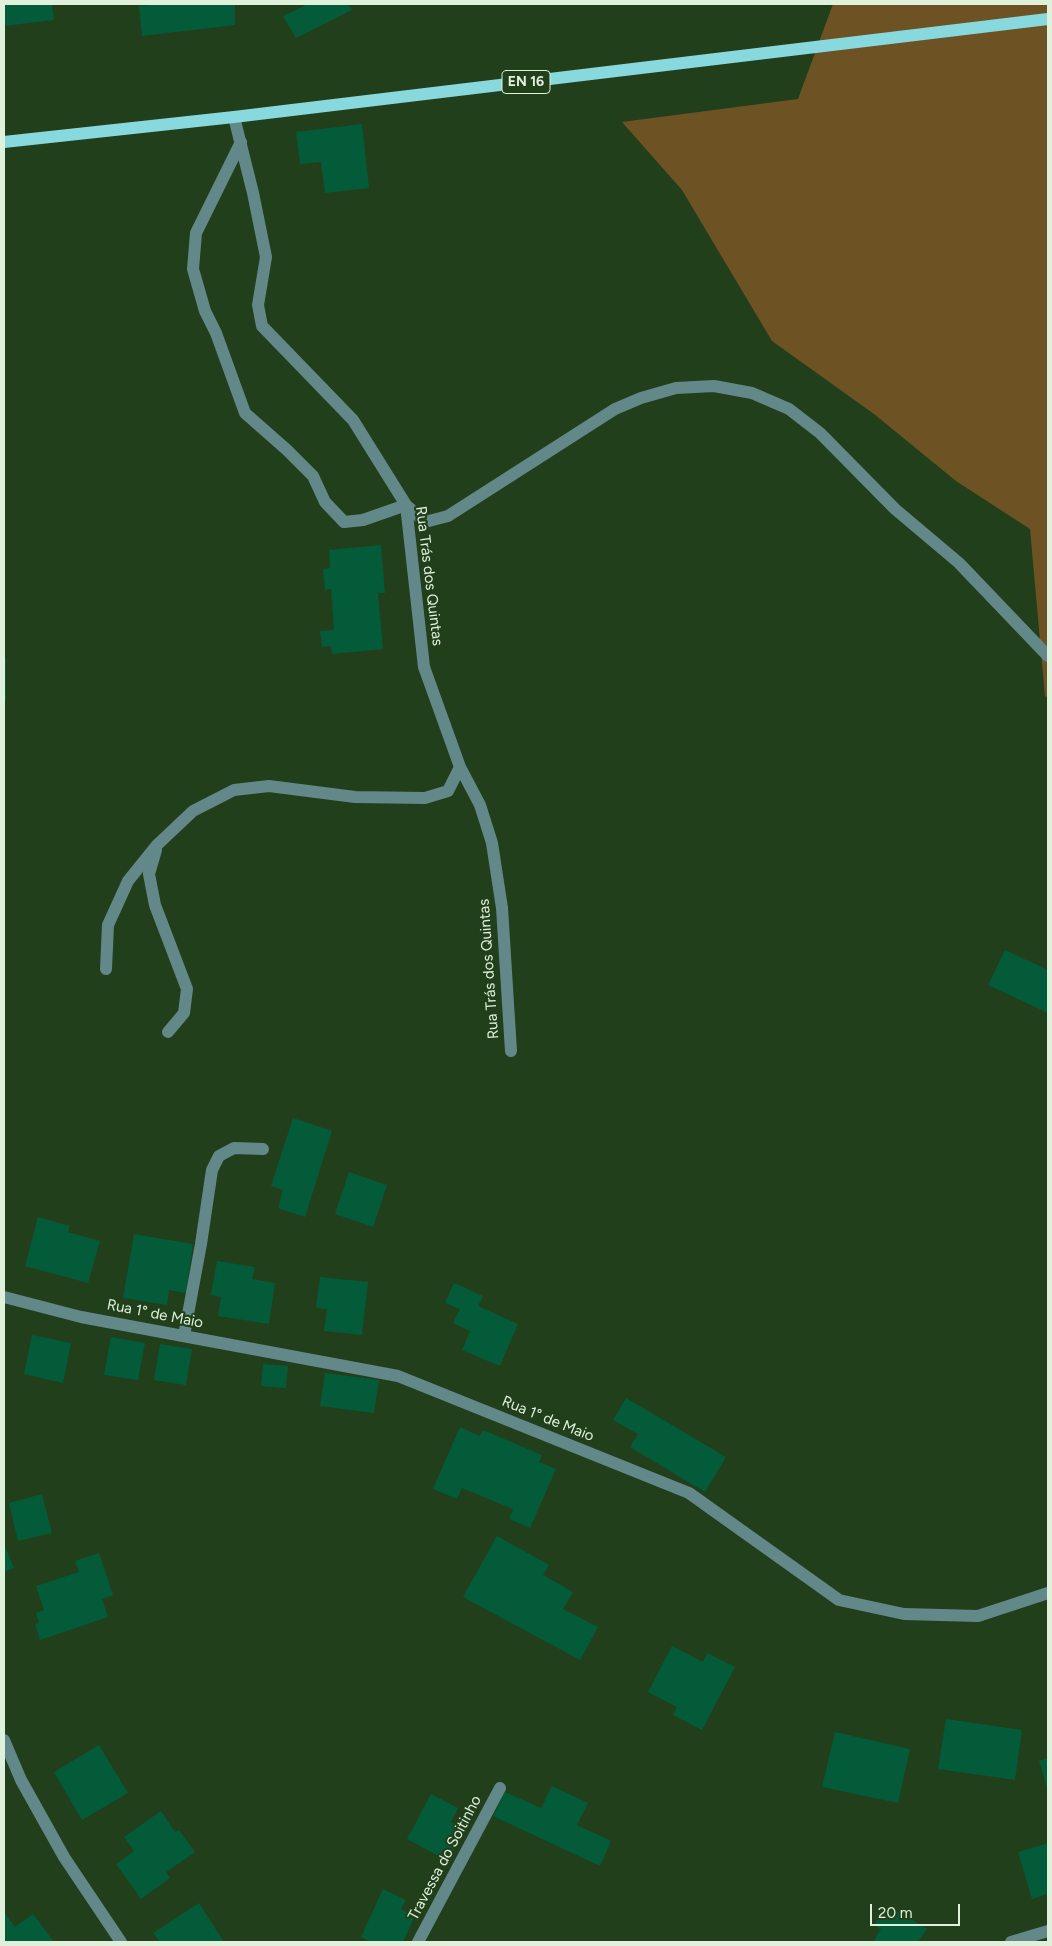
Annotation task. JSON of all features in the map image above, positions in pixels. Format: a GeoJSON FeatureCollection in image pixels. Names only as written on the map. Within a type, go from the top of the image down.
{"type":"FeatureCollection","features":[{"type":"Feature","properties":{"kind":"main road","name":"EN 16"},"geometry":{"type":"LineString","coordinates":[[4,142],[234,117],[1048,19]]}},
{"type":"Feature","properties":{"kind":"street","name":"Rua Trás dos Quintas"},"geometry":{"type":"LineString","coordinates":[[234,117],[266,256],[258,305],[262,326],[353,420],[406,505],[424,667],[460,767],[480,806],[492,843],[502,908],[511,1051]]}},
{"type":"Feature","properties":{"kind":"street"},"geometry":{"type":"LineString","coordinates":[[241,142],[196,233],[194,268],[205,310],[216,333],[245,413],[313,476],[325,502],[344,522],[363,520],[406,505],[425,522],[448,516],[615,409],[641,398],[676,388],[714,386],[752,393],[789,409],[820,433],[895,509],[959,563],[1048,656]]}},
{"type":"Feature","properties":{"kind":"street"},"geometry":{"type":"LineString","coordinates":[[106,969],[108,925],[128,881],[157,845],[193,811],[234,790],[270,786],[355,797],[425,798],[448,791],[460,767]]}},
{"type":"Feature","properties":{"kind":"street"},"geometry":{"type":"LineString","coordinates":[[157,845],[149,874],[153,897],[187,989],[184,1013],[168,1032]]}},
{"type":"Feature","properties":{"kind":"street"},"geometry":{"type":"LineString","coordinates":[[184,1336],[212,1170],[219,1156],[234,1148],[263,1149]]}},
{"type":"Feature","properties":{"kind":"street","name":"Rua 1° de Maio"},"geometry":{"type":"LineString","coordinates":[[4,1296],[81,1317],[398,1376],[689,1493],[839,1600],[904,1614],[978,1616],[1048,1593]]}},
{"type":"Feature","properties":{"kind":"street"},"geometry":{"type":"LineString","coordinates":[[4,1740],[21,1780],[64,1857],[121,1942]]}},
{"type":"Feature","properties":{"kind":"street","name":"Travessa do Soitinho"},"geometry":{"type":"LineString","coordinates":[[418,1942],[500,1788]]}},
{"type":"Feature","properties":{"kind":"street"},"geometry":{"type":"LineString","coordinates":[[1011,1942],[1048,1930]]}},
{"type":"Feature","properties":{"kind":"shaded area"},"geometry":{"type":"Polygon","coordinates":[[[833,4],[1048,4],[1048,698],[1045,696],[1030,529],[956,481],[874,414],[772,341],[682,190],[622,122],[798,99],[833,4]]]}},
{"type":"Feature","properties":{"kind":"building"},"geometry":{"type":"Polygon","coordinates":[[[4,4],[52,4],[54,20],[4,26],[4,4]]]}},
{"type":"Feature","properties":{"kind":"building"},"geometry":{"type":"Polygon","coordinates":[[[235,4],[235,25],[142,36],[139,6],[235,4]]]}},
{"type":"Feature","properties":{"kind":"building"},"geometry":{"type":"Polygon","coordinates":[[[308,4],[348,4],[352,10],[296,38],[283,16],[308,4]]]}},
{"type":"Feature","properties":{"kind":"building"},"geometry":{"type":"Polygon","coordinates":[[[362,124],[369,188],[325,193],[321,162],[300,164],[296,132],[362,124]]]}},
{"type":"Feature","properties":{"kind":"building"},"geometry":{"type":"Polygon","coordinates":[[[381,545],[385,593],[378,593],[383,649],[332,654],[331,646],[322,647],[320,631],[334,630],[331,589],[325,590],[323,569],[330,568],[329,550],[381,545]]]}},
{"type":"Feature","properties":{"kind":"building"},"geometry":{"type":"Polygon","coordinates":[[[4,658],[6,658],[6,701],[4,701],[4,658]]]}},
{"type":"Feature","properties":{"kind":"building"},"geometry":{"type":"Polygon","coordinates":[[[1005,950],[1048,970],[1048,1013],[988,985],[1005,950]]]}},
{"type":"Feature","properties":{"kind":"building"},"geometry":{"type":"Polygon","coordinates":[[[293,1118],[332,1131],[305,1217],[278,1208],[283,1190],[271,1186],[293,1118]]]}},
{"type":"Feature","properties":{"kind":"building"},"geometry":{"type":"Polygon","coordinates":[[[349,1172],[387,1185],[373,1227],[335,1214],[349,1172]]]}},
{"type":"Feature","properties":{"kind":"building"},"geometry":{"type":"Polygon","coordinates":[[[38,1217],[70,1226],[68,1232],[100,1241],[88,1283],[25,1266],[38,1217]]]}},
{"type":"Feature","properties":{"kind":"building"},"geometry":{"type":"Polygon","coordinates":[[[134,1234],[193,1244],[186,1293],[169,1290],[167,1305],[123,1298],[134,1234]]]}},
{"type":"Feature","properties":{"kind":"building"},"geometry":{"type":"Polygon","coordinates":[[[217,1261],[255,1267],[252,1279],[275,1283],[269,1324],[218,1316],[221,1297],[211,1295],[217,1261]]]}},
{"type":"Feature","properties":{"kind":"building"},"geometry":{"type":"Polygon","coordinates":[[[320,1277],[368,1282],[362,1335],[324,1331],[327,1309],[316,1308],[320,1277]]]}},
{"type":"Feature","properties":{"kind":"building"},"geometry":{"type":"Polygon","coordinates":[[[454,1283],[483,1296],[478,1306],[518,1324],[500,1366],[462,1350],[470,1331],[453,1323],[460,1309],[445,1303],[454,1283]]]}},
{"type":"Feature","properties":{"kind":"building"},"geometry":{"type":"Polygon","coordinates":[[[32,1335],[71,1343],[63,1383],[24,1374],[32,1335]]]}},
{"type":"Feature","properties":{"kind":"building"},"geometry":{"type":"Polygon","coordinates":[[[111,1337],[145,1343],[138,1380],[104,1375],[111,1337]]]}},
{"type":"Feature","properties":{"kind":"building"},"geometry":{"type":"Polygon","coordinates":[[[160,1344],[192,1349],[186,1385],[154,1380],[160,1344]]]}},
{"type":"Feature","properties":{"kind":"building"},"geometry":{"type":"Polygon","coordinates":[[[263,1364],[288,1366],[286,1388],[261,1386],[263,1364]]]}},
{"type":"Feature","properties":{"kind":"building"},"geometry":{"type":"Polygon","coordinates":[[[325,1373],[379,1380],[374,1413],[320,1406],[325,1373]]]}},
{"type":"Feature","properties":{"kind":"building"},"geometry":{"type":"Polygon","coordinates":[[[626,1398],[726,1457],[705,1492],[630,1447],[638,1434],[613,1420],[626,1398]]]}},
{"type":"Feature","properties":{"kind":"building"},"geometry":{"type":"Polygon","coordinates":[[[460,1427],[480,1436],[483,1430],[542,1455],[539,1462],[556,1469],[530,1528],[509,1519],[513,1509],[462,1488],[457,1499],[433,1489],[460,1427]]]}},
{"type":"Feature","properties":{"kind":"building"},"geometry":{"type":"Polygon","coordinates":[[[42,1494],[52,1533],[18,1541],[9,1503],[42,1494]]]}},
{"type":"Feature","properties":{"kind":"building"},"geometry":{"type":"Polygon","coordinates":[[[497,1536],[549,1565],[543,1575],[573,1592],[563,1609],[598,1627],[580,1660],[463,1597],[497,1536]]]}},
{"type":"Feature","properties":{"kind":"building"},"geometry":{"type":"Polygon","coordinates":[[[4,1544],[14,1568],[4,1572],[4,1544]]]}},
{"type":"Feature","properties":{"kind":"building"},"geometry":{"type":"Polygon","coordinates":[[[99,1553],[113,1595],[102,1599],[108,1617],[40,1640],[35,1624],[39,1623],[36,1613],[44,1610],[36,1586],[79,1572],[75,1561],[99,1553]]]}},
{"type":"Feature","properties":{"kind":"building"},"geometry":{"type":"Polygon","coordinates":[[[672,1646],[703,1662],[707,1653],[735,1667],[702,1730],[673,1715],[677,1707],[648,1692],[672,1646]]]}},
{"type":"Feature","properties":{"kind":"building"},"geometry":{"type":"Polygon","coordinates":[[[946,1719],[1022,1730],[1015,1780],[938,1769],[946,1719]]]}},
{"type":"Feature","properties":{"kind":"building"},"geometry":{"type":"Polygon","coordinates":[[[835,1732],[910,1749],[898,1803],[822,1787],[835,1732]]]}},
{"type":"Feature","properties":{"kind":"building"},"geometry":{"type":"Polygon","coordinates":[[[99,1745],[128,1793],[82,1820],[54,1772],[99,1745]]]}},
{"type":"Feature","properties":{"kind":"building"},"geometry":{"type":"Polygon","coordinates":[[[1048,1758],[1048,1791],[1039,1761],[1048,1758]]]}},
{"type":"Feature","properties":{"kind":"building"},"geometry":{"type":"Polygon","coordinates":[[[552,1786],[588,1803],[577,1825],[611,1841],[600,1866],[493,1816],[505,1792],[541,1808],[552,1786]]]}},
{"type":"Feature","properties":{"kind":"building"},"geometry":{"type":"Polygon","coordinates":[[[431,1794],[458,1808],[451,1822],[465,1829],[448,1861],[407,1839],[431,1794]]]}},
{"type":"Feature","properties":{"kind":"building"},"geometry":{"type":"Polygon","coordinates":[[[161,1811],[175,1832],[179,1830],[195,1852],[166,1872],[170,1878],[141,1899],[116,1864],[134,1851],[124,1837],[161,1811]]]}},
{"type":"Feature","properties":{"kind":"building"},"geometry":{"type":"Polygon","coordinates":[[[1048,1843],[1048,1894],[1032,1899],[1018,1852],[1048,1843]]]}},
{"type":"Feature","properties":{"kind":"building"},"geometry":{"type":"Polygon","coordinates":[[[383,1889],[406,1900],[401,1909],[415,1916],[403,1942],[371,1942],[361,1937],[383,1889]]]}},
{"type":"Feature","properties":{"kind":"building"},"geometry":{"type":"Polygon","coordinates":[[[199,1903],[224,1942],[160,1942],[153,1933],[199,1903]]]}},
{"type":"Feature","properties":{"kind":"building"},"geometry":{"type":"Polygon","coordinates":[[[885,1907],[896,1914],[898,1911],[927,1929],[918,1942],[873,1942],[881,1929],[874,1925],[885,1907]]]}},
{"type":"Feature","properties":{"kind":"building"},"geometry":{"type":"Polygon","coordinates":[[[4,1912],[15,1927],[33,1914],[54,1942],[4,1942],[4,1912]]]}}]}
